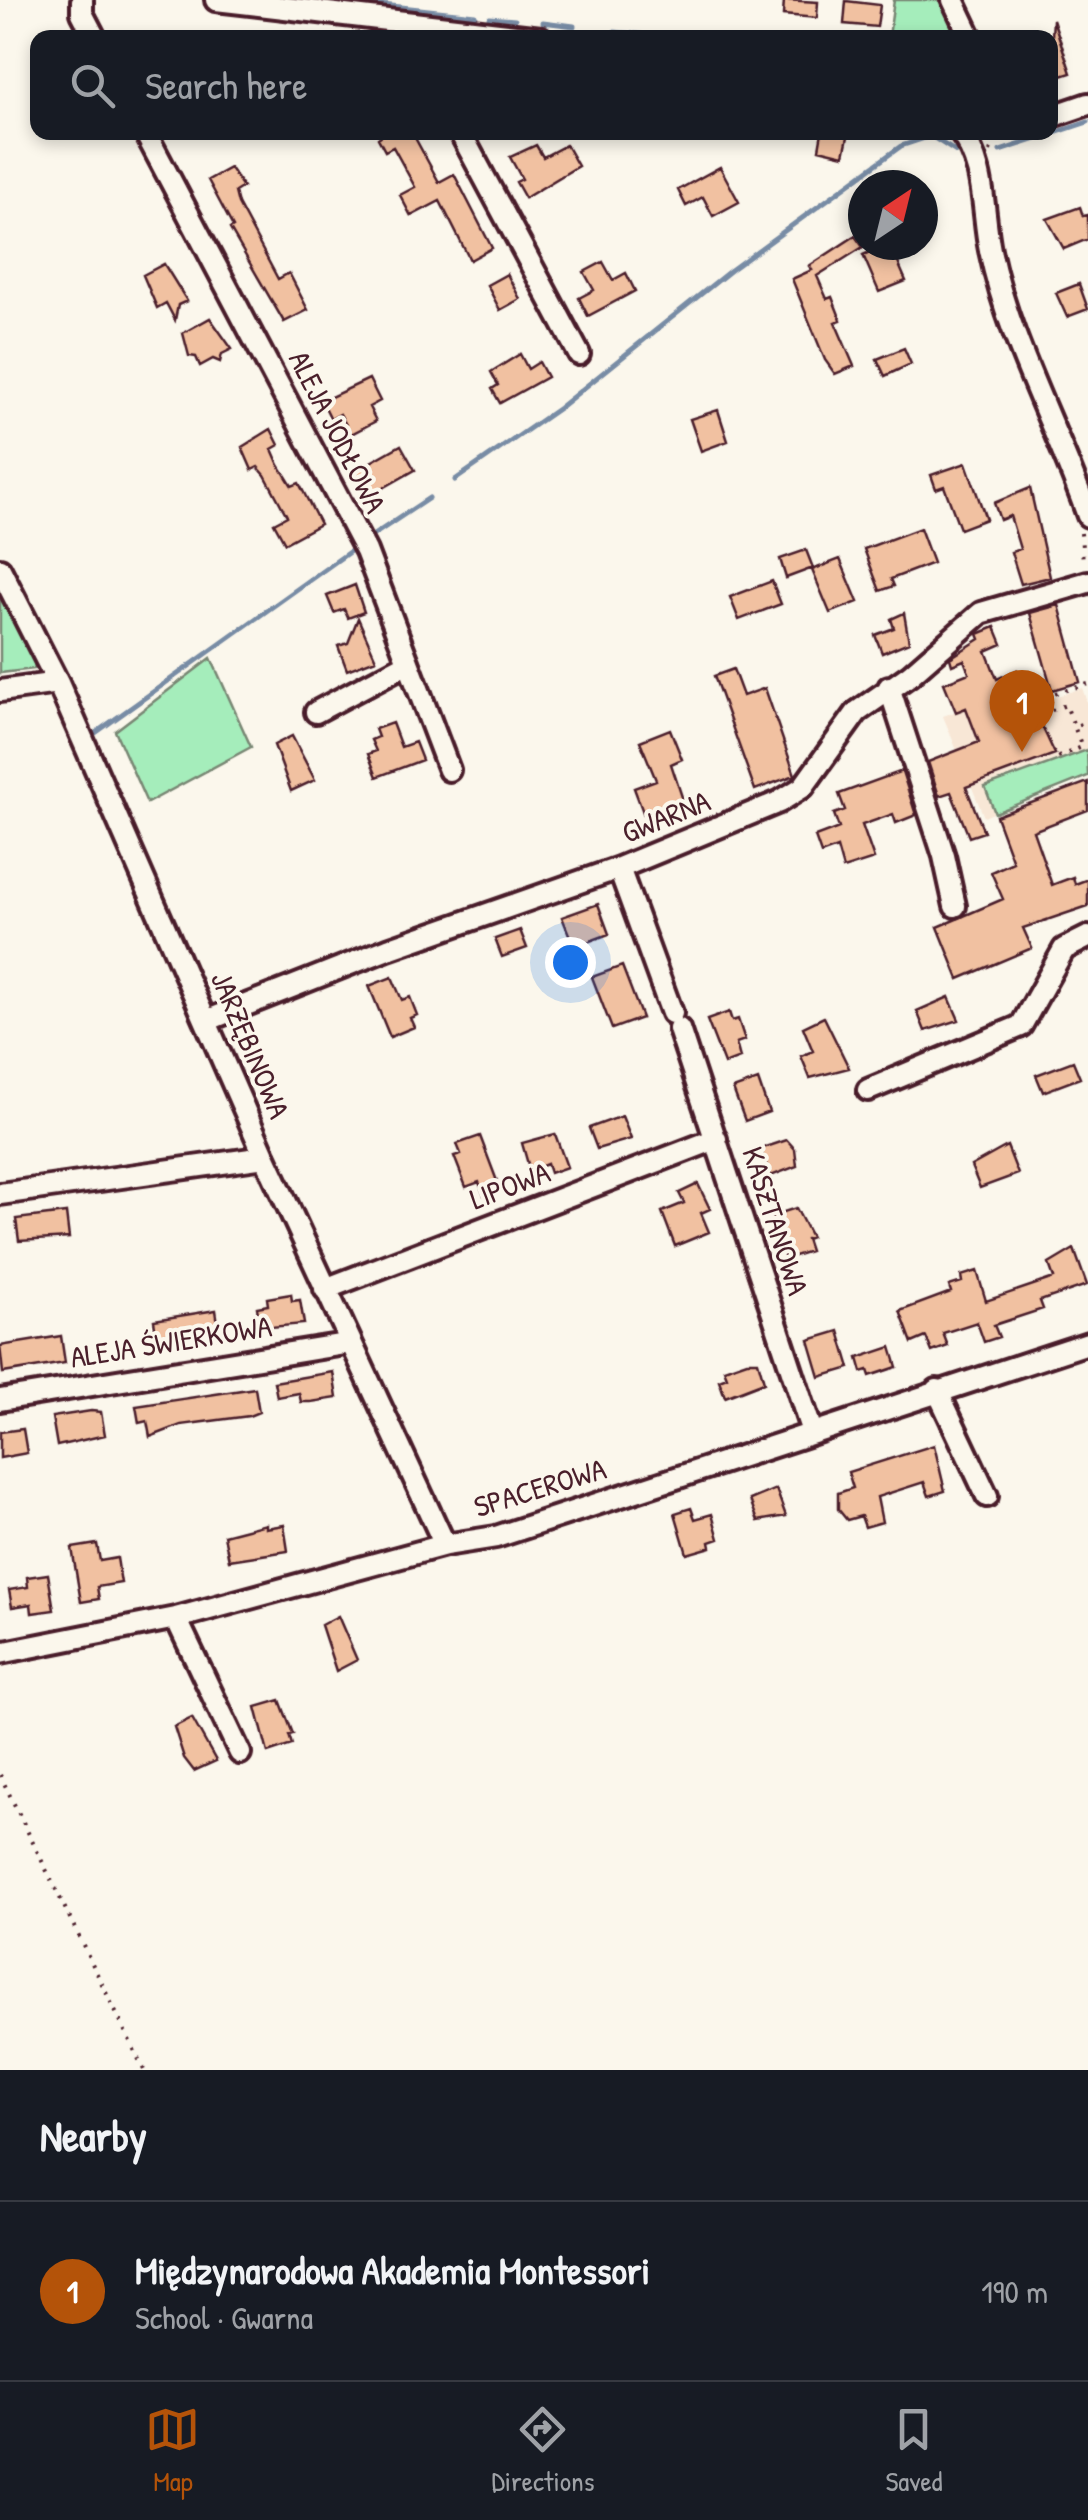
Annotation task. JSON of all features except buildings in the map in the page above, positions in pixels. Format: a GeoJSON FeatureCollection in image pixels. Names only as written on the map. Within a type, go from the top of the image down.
{"type":"FeatureCollection","features":[{"type":"Feature","properties":{"kind":"street"},"geometry":{"type":"LineString","coordinates":[[82,0],[82,12],[91,30]]}},
{"type":"Feature","properties":{"kind":"street"},"geometry":{"type":"LineString","coordinates":[[216,0],[417,30]]}},
{"type":"Feature","properties":{"kind":"street"},"geometry":{"type":"LineString","coordinates":[[953,0],[967,30]]}},
{"type":"Feature","properties":{"kind":"street"},"geometry":{"type":"LineString","coordinates":[[1058,114],[1088,104]]}},
{"type":"Feature","properties":{"kind":"street","name":"ALEJA JODŁOWA"},"geometry":{"type":"LineString","coordinates":[[149,140],[350,520],[449,770]]}},
{"type":"Feature","properties":{"kind":"street"},"geometry":{"type":"LineString","coordinates":[[464,140],[578,354]]}},
{"type":"Feature","properties":{"kind":"street"},"geometry":{"type":"LineString","coordinates":[[976,140],[1001,293],[1088,516]]}},
{"type":"Feature","properties":{"kind":"street","name":"JARZĘBINOWA"},"geometry":{"type":"LineString","coordinates":[[0,569],[58,683],[265,1157],[445,1545]]}},
{"type":"Feature","properties":{"kind":"street","name":"GWARNA"},"geometry":{"type":"LineString","coordinates":[[208,1020],[471,918],[620,868],[779,802],[803,787],[858,712],[910,675],[981,613],[1088,582]]}},
{"type":"Feature","properties":{"kind":"street"},"geometry":{"type":"LineString","coordinates":[[316,712],[408,663]]}},
{"type":"Feature","properties":{"kind":"street"},"geometry":{"type":"LineString","coordinates":[[0,691],[58,683]]}},
{"type":"Feature","properties":{"kind":"street"},"geometry":{"type":"LineString","coordinates":[[889,687],[944,856],[955,906]]}},
{"type":"Feature","properties":{"kind":"street","name":"KASZTANOWA"},"geometry":{"type":"LineString","coordinates":[[620,868],[716,1139],[812,1432]]}},
{"type":"Feature","properties":{"kind":"street"},"geometry":{"type":"LineString","coordinates":[[868,1090],[1020,1026],[1064,949],[1088,937]]}},
{"type":"Feature","properties":{"kind":"street","name":"LIPOWA"},"geometry":{"type":"LineString","coordinates":[[325,1289],[716,1139]]}},
{"type":"Feature","properties":{"kind":"street"},"geometry":{"type":"LineString","coordinates":[[0,1194],[265,1157]]}},
{"type":"Feature","properties":{"kind":"street","name":"ALEJA ŚWIERKOWA"},"geometry":{"type":"LineString","coordinates":[[0,1400],[351,1343]]}},
{"type":"Feature","properties":{"kind":"street","name":"SPACEROWA"},"geometry":{"type":"LineString","coordinates":[[0,1653],[176,1618],[445,1545],[496,1537],[1088,1343]]}},
{"type":"Feature","properties":{"kind":"street"},"geometry":{"type":"LineString","coordinates":[[937,1390],[987,1496]]}},
{"type":"Feature","properties":{"kind":"street"},"geometry":{"type":"LineString","coordinates":[[176,1618],[240,1753]]}},
{"type":"Feature","properties":{"kind":"path"},"geometry":{"type":"LineString","coordinates":[[1045,696],[1088,684]]}},
{"type":"Feature","properties":{"kind":"path"},"geometry":{"type":"LineString","coordinates":[[1020,708],[1024,720],[1066,705],[1082,747],[1058,757]]}},
{"type":"Feature","properties":{"kind":"path"},"geometry":{"type":"LineString","coordinates":[[1074,726],[1088,722]]}},
{"type":"Feature","properties":{"kind":"path"},"geometry":{"type":"LineString","coordinates":[[0,1775],[144,2070]]}},
{"type":"Feature","properties":{"kind":"shaded area"},"geometry":{"type":"Polygon","coordinates":[[[1022,688],[1045,700],[1082,688],[1088,705],[1088,772],[984,817],[943,716],[1022,688]]]}},
{"type":"Feature","properties":{"kind":"green space"},"geometry":{"type":"Polygon","coordinates":[[[894,0],[939,0],[954,30],[890,30],[894,0]]]}},
{"type":"Feature","properties":{"kind":"green space"},"geometry":{"type":"Polygon","coordinates":[[[0,593],[34,662],[35,669],[0,673],[0,593]]]}},
{"type":"Feature","properties":{"kind":"green space"},"geometry":{"type":"Polygon","coordinates":[[[211,658],[251,747],[147,803],[115,731],[211,658]]]}},
{"type":"Feature","properties":{"kind":"green space"},"geometry":{"type":"Polygon","coordinates":[[[1087,750],[1088,776],[995,813],[985,787],[1087,750]]]}},
{"type":"Feature","properties":{"kind":"waterway"},"geometry":{"type":"LineString","coordinates":[[373,4],[475,15]]}},
{"type":"Feature","properties":{"kind":"waterway"},"geometry":{"type":"LineString","coordinates":[[489,17],[515,19]]}},
{"type":"Feature","properties":{"kind":"waterway"},"geometry":{"type":"LineString","coordinates":[[543,22],[574,26]]}},
{"type":"Feature","properties":{"kind":"waterway"},"geometry":{"type":"LineString","coordinates":[[1058,132],[1088,122]]}},
{"type":"Feature","properties":{"kind":"waterway"},"geometry":{"type":"LineString","coordinates":[[455,480],[559,408],[731,270],[901,146],[919,140]]}},
{"type":"Feature","properties":{"kind":"waterway"},"geometry":{"type":"LineString","coordinates":[[937,140],[956,152]]}},
{"type":"Feature","properties":{"kind":"waterway"},"geometry":{"type":"LineString","coordinates":[[1000,151],[1033,140]]}},
{"type":"Feature","properties":{"kind":"waterway"},"geometry":{"type":"LineString","coordinates":[[366,540],[429,498]]}},
{"type":"Feature","properties":{"kind":"waterway"},"geometry":{"type":"LineString","coordinates":[[94,734],[356,547]]}},
{"type":"Feature","properties":{"kind":"place","name":"Międzynarodowa Akademia Montessori"},"geometry":{"type":"Point","coordinates":[1022,752]}}]}
